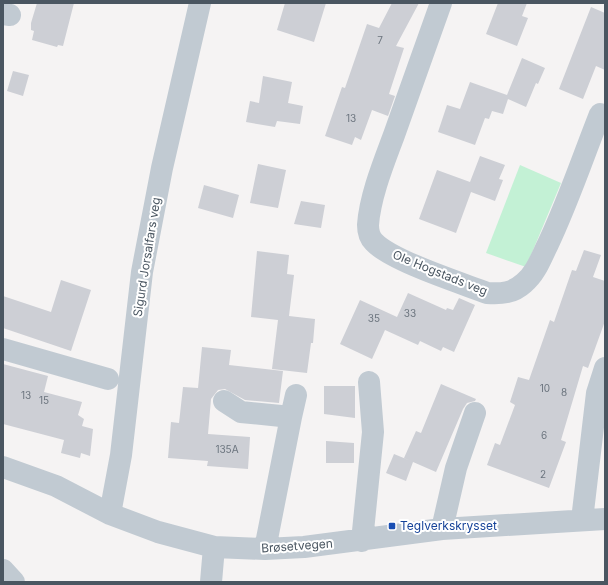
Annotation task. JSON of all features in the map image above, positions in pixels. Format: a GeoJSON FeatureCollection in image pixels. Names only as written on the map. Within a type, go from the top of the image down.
{"type":"FeatureCollection","features":[{"type":"Feature","properties":{"kind":"street","name":"Sigurd Jorsalfars veg"},"geometry":{"type":"LineString","coordinates":[[110,514],[121,455],[142,272],[162,168],[200,3]]}},
{"type":"Feature","properties":{"kind":"street","name":"Ole Hogstads veg"},"geometry":{"type":"LineString","coordinates":[[441,3],[384,162],[370,212],[368,227],[370,235],[374,242],[383,249],[401,259],[487,294],[503,294],[515,290],[535,272],[555,228],[600,114]]}},
{"type":"Feature","properties":{"kind":"street"},"geometry":{"type":"LineString","coordinates":[[3,350],[108,379]]}},
{"type":"Feature","properties":{"kind":"street"},"geometry":{"type":"LineString","coordinates":[[582,520],[597,393],[605,368]]}},
{"type":"Feature","properties":{"kind":"street"},"geometry":{"type":"LineString","coordinates":[[362,541],[373,432],[369,382]]}},
{"type":"Feature","properties":{"kind":"street"},"geometry":{"type":"LineString","coordinates":[[265,549],[296,395]]}},
{"type":"Feature","properties":{"kind":"street"},"geometry":{"type":"LineString","coordinates":[[224,401],[241,412],[291,417]]}},
{"type":"Feature","properties":{"kind":"street"},"geometry":{"type":"LineString","coordinates":[[442,530],[456,468],[475,413]]}},
{"type":"Feature","properties":{"kind":"street","name":"Brøsetvegen"},"geometry":{"type":"LineString","coordinates":[[3,467],[56,486],[110,514],[158,532],[214,547],[265,549],[304,547],[442,530],[605,519]]}},
{"type":"Feature","properties":{"kind":"street"},"geometry":{"type":"LineString","coordinates":[[211,582],[214,547]]}},
{"type":"Feature","properties":{"kind":"street"},"geometry":{"type":"LineString","coordinates":[[3,570],[14,582]]}},
{"type":"Feature","properties":{"kind":"green space"},"geometry":{"type":"Polygon","coordinates":[[[520,165],[561,183],[526,267],[486,253],[520,165]]]}},
{"type":"Feature","properties":{"kind":"building"},"geometry":{"type":"Polygon","coordinates":[[[37,3],[74,3],[63,46],[58,45],[57,47],[32,40],[34,31],[31,30],[31,23],[37,3]]]}},
{"type":"Feature","properties":{"kind":"building"},"geometry":{"type":"Polygon","coordinates":[[[285,3],[326,3],[314,42],[277,30],[285,3]]]}},
{"type":"Feature","properties":{"kind":"building"},"geometry":{"type":"Polygon","coordinates":[[[392,3],[419,3],[396,46],[404,48],[389,94],[395,96],[388,116],[372,110],[361,140],[355,137],[352,145],[325,136],[342,87],[345,88],[367,24],[379,28],[392,3]]]}},
{"type":"Feature","properties":{"kind":"building"},"geometry":{"type":"Polygon","coordinates":[[[498,3],[527,3],[522,16],[528,18],[517,46],[486,34],[498,3]]]}},
{"type":"Feature","properties":{"kind":"building"},"geometry":{"type":"Polygon","coordinates":[[[591,7],[605,13],[605,70],[596,66],[583,99],[559,89],[591,7]]]}},
{"type":"Feature","properties":{"kind":"building"},"geometry":{"type":"Polygon","coordinates":[[[522,58],[545,68],[538,84],[536,83],[526,107],[508,99],[503,114],[492,111],[489,119],[485,118],[475,145],[438,132],[447,105],[460,109],[470,82],[507,95],[522,58]]]}},
{"type":"Feature","properties":{"kind":"building"},"geometry":{"type":"Polygon","coordinates":[[[13,71],[29,75],[23,96],[7,91],[13,71]]]}},
{"type":"Feature","properties":{"kind":"building"},"geometry":{"type":"Polygon","coordinates":[[[263,76],[292,82],[288,103],[303,106],[300,124],[277,121],[275,127],[246,122],[250,101],[259,103],[263,76]]]}},
{"type":"Feature","properties":{"kind":"building"},"geometry":{"type":"Polygon","coordinates":[[[480,156],[505,165],[499,179],[503,180],[495,201],[471,192],[456,233],[419,219],[437,170],[470,182],[480,156]]]}},
{"type":"Feature","properties":{"kind":"building"},"geometry":{"type":"Polygon","coordinates":[[[258,164],[286,170],[278,208],[250,203],[258,164]]]}},
{"type":"Feature","properties":{"kind":"building"},"geometry":{"type":"Polygon","coordinates":[[[204,185],[239,195],[233,218],[198,208],[204,185]]]}},
{"type":"Feature","properties":{"kind":"building"},"geometry":{"type":"Polygon","coordinates":[[[301,201],[325,205],[321,228],[294,224],[301,201]]]}},
{"type":"Feature","properties":{"kind":"building"},"geometry":{"type":"Polygon","coordinates":[[[584,250],[601,255],[593,277],[605,281],[605,321],[588,368],[583,366],[561,440],[566,442],[549,488],[487,465],[495,443],[500,445],[515,405],[510,402],[518,377],[529,380],[550,320],[554,322],[572,270],[576,271],[584,250]]]}},
{"type":"Feature","properties":{"kind":"building"},"geometry":{"type":"Polygon","coordinates":[[[257,251],[289,255],[287,274],[294,275],[289,316],[315,319],[313,343],[311,343],[307,373],[272,369],[278,320],[251,317],[257,251]]]}},
{"type":"Feature","properties":{"kind":"building"},"geometry":{"type":"Polygon","coordinates":[[[61,280],[91,290],[71,351],[3,328],[3,296],[51,312],[61,280]]]}},
{"type":"Feature","properties":{"kind":"building"},"geometry":{"type":"Polygon","coordinates":[[[408,293],[446,310],[447,308],[453,310],[459,298],[475,305],[454,352],[443,347],[441,351],[420,341],[418,345],[385,330],[372,359],[340,344],[360,300],[397,317],[408,293]]]}},
{"type":"Feature","properties":{"kind":"building"},"geometry":{"type":"Polygon","coordinates":[[[202,347],[231,350],[229,365],[283,371],[279,403],[245,400],[225,389],[218,390],[211,399],[208,434],[250,437],[248,469],[207,466],[208,461],[168,458],[171,422],[179,423],[183,387],[198,388],[202,347]]]}},
{"type":"Feature","properties":{"kind":"building"},"geometry":{"type":"Polygon","coordinates":[[[3,364],[48,376],[44,392],[82,402],[78,415],[84,419],[82,426],[93,429],[90,456],[81,453],[80,458],[61,453],[64,440],[3,424],[3,364]]]}},
{"type":"Feature","properties":{"kind":"building"},"geometry":{"type":"Polygon","coordinates":[[[441,384],[476,399],[475,401],[467,403],[463,409],[436,472],[413,462],[406,481],[386,473],[394,454],[411,461],[404,458],[416,431],[421,433],[441,384]]]}},
{"type":"Feature","properties":{"kind":"building"},"geometry":{"type":"Polygon","coordinates":[[[324,386],[355,386],[355,418],[324,414],[324,386]]]}},
{"type":"Feature","properties":{"kind":"building"},"geometry":{"type":"Polygon","coordinates":[[[326,441],[354,443],[354,463],[326,463],[326,441]]]}},
{"type":"Feature","properties":{"kind":"place","name":"Teglverkskrysset"},"geometry":{"type":"Point","coordinates":[392,526]}}]}
